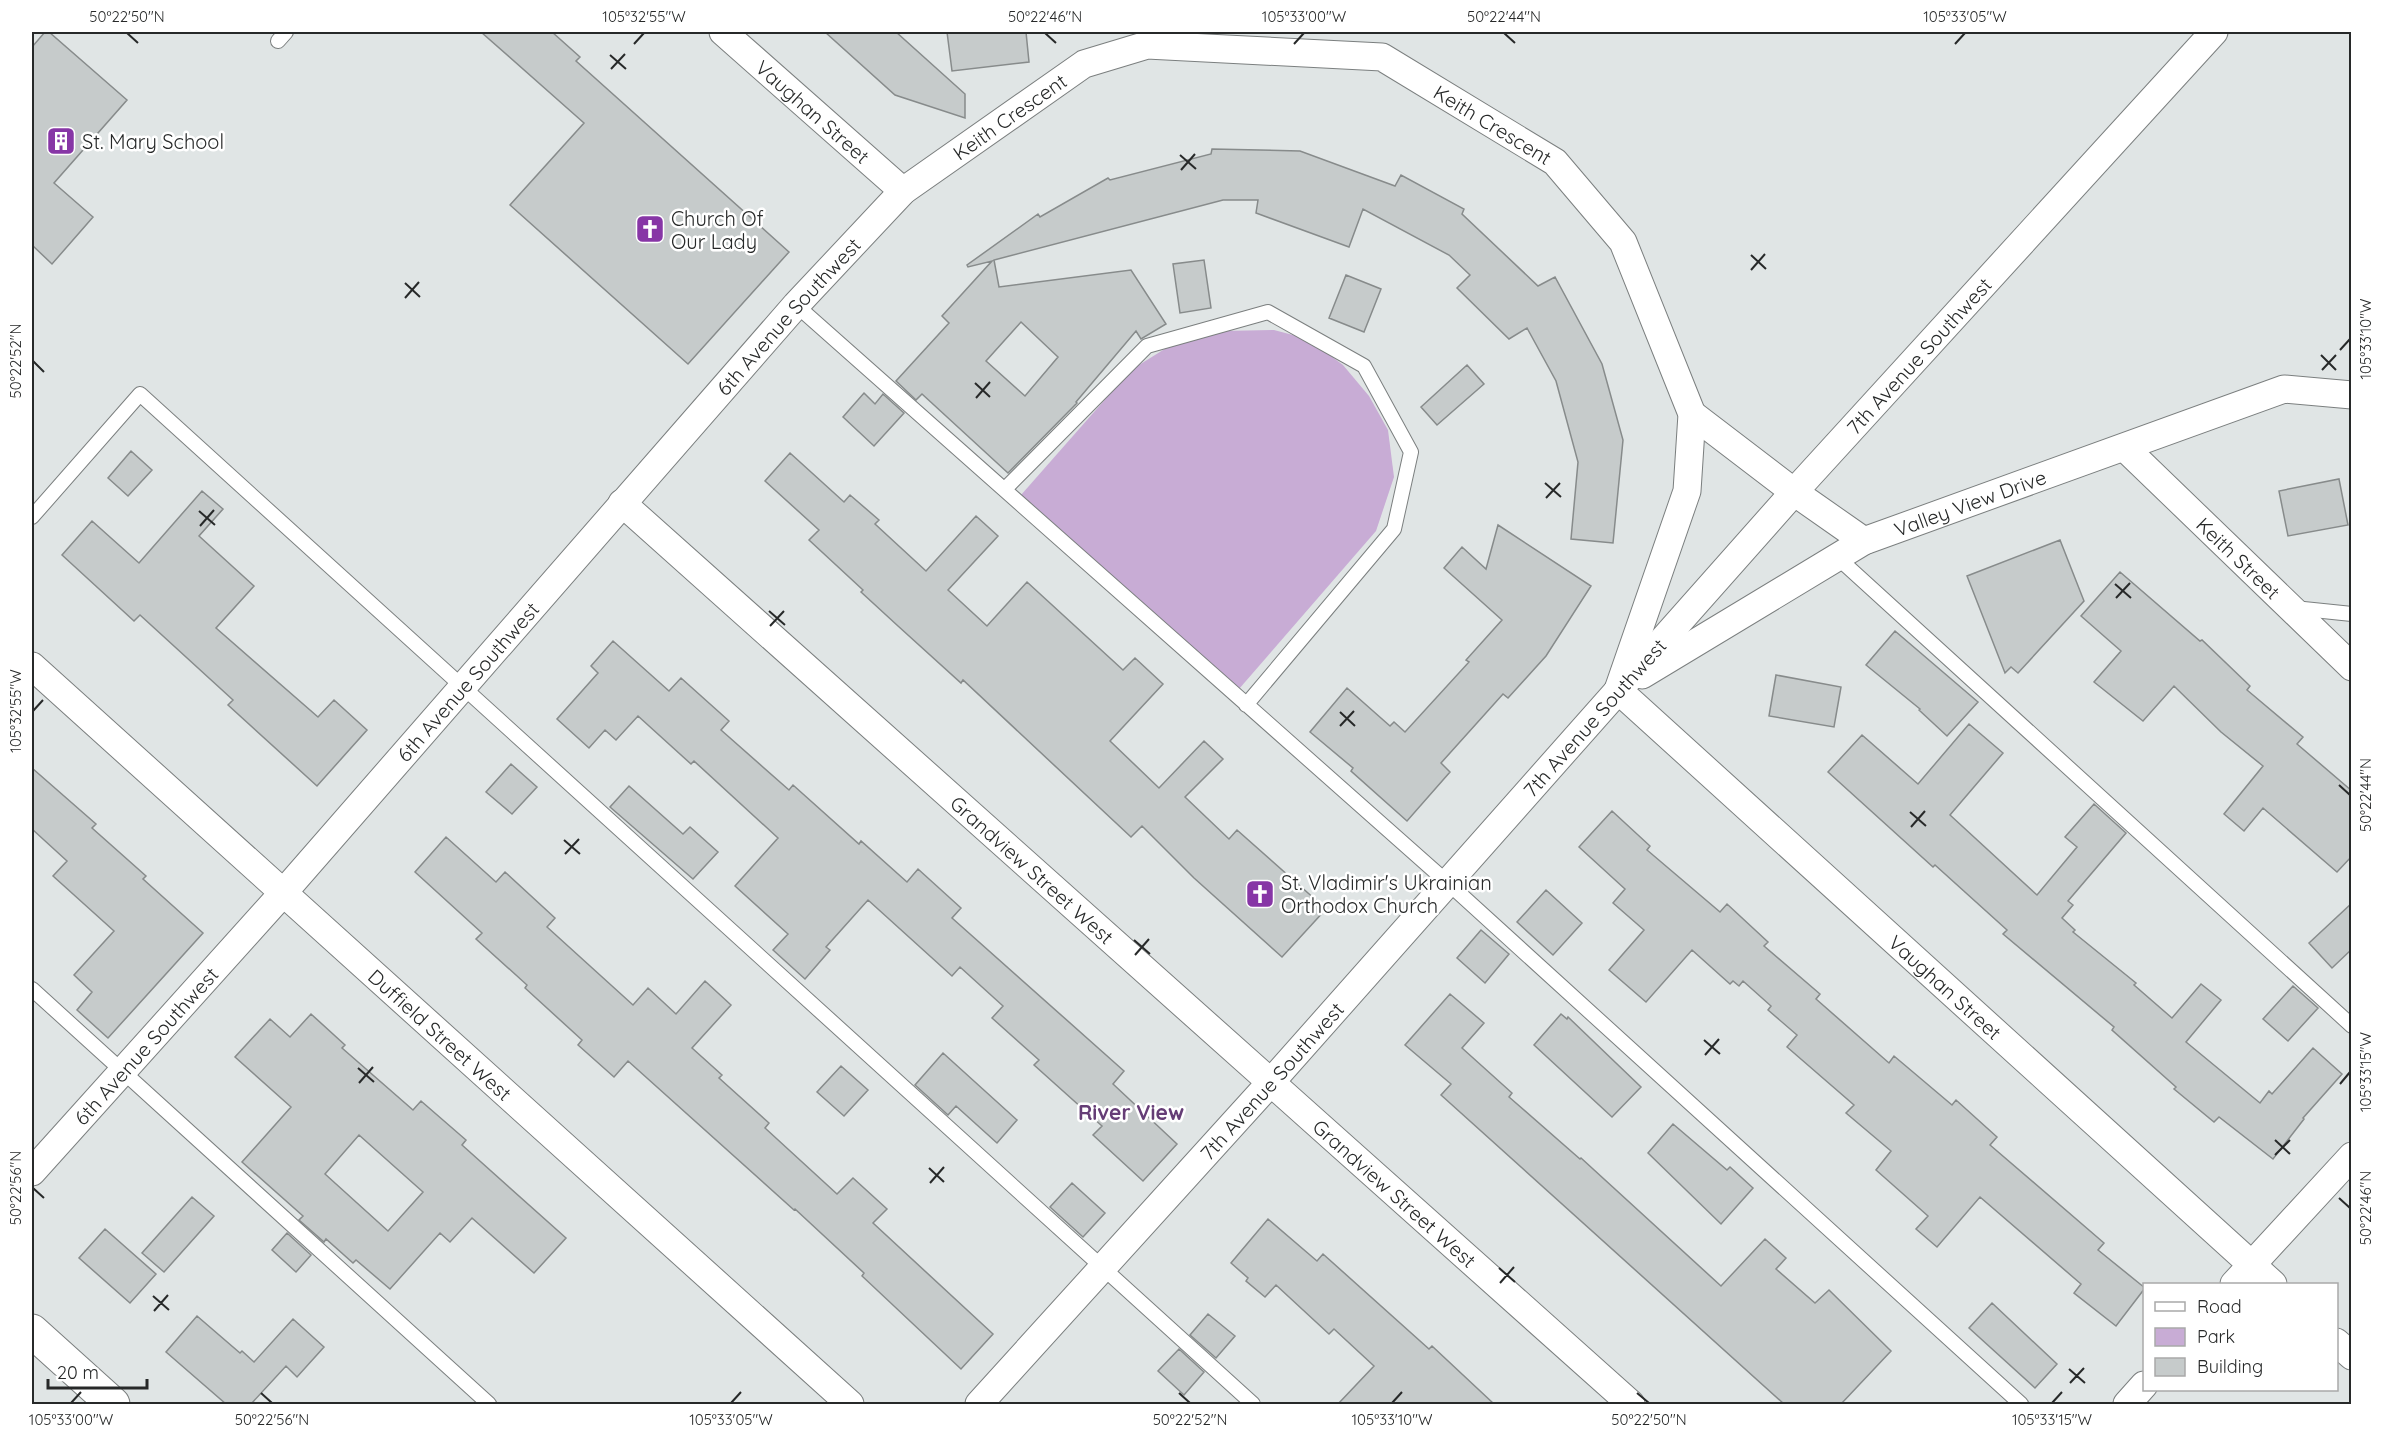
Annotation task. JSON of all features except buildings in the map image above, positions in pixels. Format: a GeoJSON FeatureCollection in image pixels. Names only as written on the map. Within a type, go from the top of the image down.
{"type":"FeatureCollection","features":[{"type":"Feature","properties":{"kind":"street","name":"Vaughan Street"},"geometry":{"type":"LineString","coordinates":[[723,32],[903,191]]}},
{"type":"Feature","properties":{"kind":"street","name":"7th Avenue Southwest"},"geometry":{"type":"LineString","coordinates":[[979,1404],[1271,1082],[1794,492],[2214,32]]}},
{"type":"Feature","properties":{"kind":"street","name":"Keith Crescent"},"geometry":{"type":"LineString","coordinates":[[903,191],[1084,64],[1148,45],[1382,57],[1555,162],[1623,242],[1692,414],[1687,491],[1618,690]]}},
{"type":"Feature","properties":{"kind":"street","name":"6th Avenue Southwest"},"geometry":{"type":"LineString","coordinates":[[32,1172],[283,892],[796,305],[903,191]]}},
{"type":"Feature","properties":{"kind":"street","name":"Valley View Drive"},"geometry":{"type":"LineString","coordinates":[[1618,690],[1864,541],[2284,389],[2352,395]]}},
{"type":"Feature","properties":{"kind":"street"},"geometry":{"type":"LineString","coordinates":[[1692,414],[1794,492],[1864,541]]}},
{"type":"Feature","properties":{"kind":"street","name":"Keith Street"},"geometry":{"type":"LineString","coordinates":[[2125,448],[2352,667]]}},
{"type":"Feature","properties":{"kind":"street","name":"Grandview Street West"},"geometry":{"type":"LineString","coordinates":[[622,503],[1631,1404]]}},
{"type":"Feature","properties":{"kind":"street","name":"Duffield Street West"},"geometry":{"type":"LineString","coordinates":[[32,666],[850,1404]]}},
{"type":"Feature","properties":{"kind":"street","name":"Vaughan Street"},"geometry":{"type":"LineString","coordinates":[[1618,690],[2243,1275],[2270,1283]]}},
{"type":"Feature","properties":{"kind":"street"},"geometry":{"type":"LineString","coordinates":[[2243,1275],[2352,1156]]}},
{"type":"Feature","properties":{"kind":"street"},"geometry":{"type":"LineString","coordinates":[[32,1331],[113,1404]]}},
{"type":"Feature","properties":{"kind":"street"},"geometry":{"type":"LineString","coordinates":[[2338,1343],[2352,1356]]}},
{"type":"Feature","properties":{"kind":"street"},"geometry":{"type":"LineString","coordinates":[[2127,1404],[2143,1387]]}},
{"type":"Feature","properties":{"kind":"lane"},"geometry":{"type":"LineString","coordinates":[[796,305],[1448,883],[2021,1404]]}},
{"type":"Feature","properties":{"kind":"lane"},"geometry":{"type":"LineString","coordinates":[[1005,489],[1147,346],[1268,312],[1364,366],[1411,452],[1394,529],[1246,705]]}},
{"type":"Feature","properties":{"kind":"lane"},"geometry":{"type":"LineString","coordinates":[[32,517],[140,394],[1253,1404]]}},
{"type":"Feature","properties":{"kind":"lane"},"geometry":{"type":"LineString","coordinates":[[1837,557],[2352,1026]]}},
{"type":"Feature","properties":{"kind":"lane"},"geometry":{"type":"LineString","coordinates":[[2289,607],[2352,614]]}},
{"type":"Feature","properties":{"kind":"lane"},"geometry":{"type":"LineString","coordinates":[[32,989],[489,1404]]}},
{"type":"Feature","properties":{"kind":"green space"},"geometry":{"type":"Polygon","coordinates":[[[1274,330],[1308,339],[1343,365],[1369,396],[1388,430],[1394,477],[1376,531],[1239,689],[1021,495],[1131,370],[1179,340],[1221,331],[1274,330]]]}},
{"type":"Feature","properties":{"kind":"place","name":"St. Mary School"},"geometry":{"type":"Point","coordinates":[61,141]}},
{"type":"Feature","properties":{"kind":"place","name":"Church Of Our Lady"},"geometry":{"type":"Point","coordinates":[650,229]}},
{"type":"Feature","properties":{"kind":"place","name":"St. Vladimir's Ukrainian Orthodox Church"},"geometry":{"type":"Point","coordinates":[1260,894]}},
{"type":"Feature","properties":{"kind":"district","name":"River View"},"geometry":{"type":"Point","coordinates":[1131,1112]}}]}
